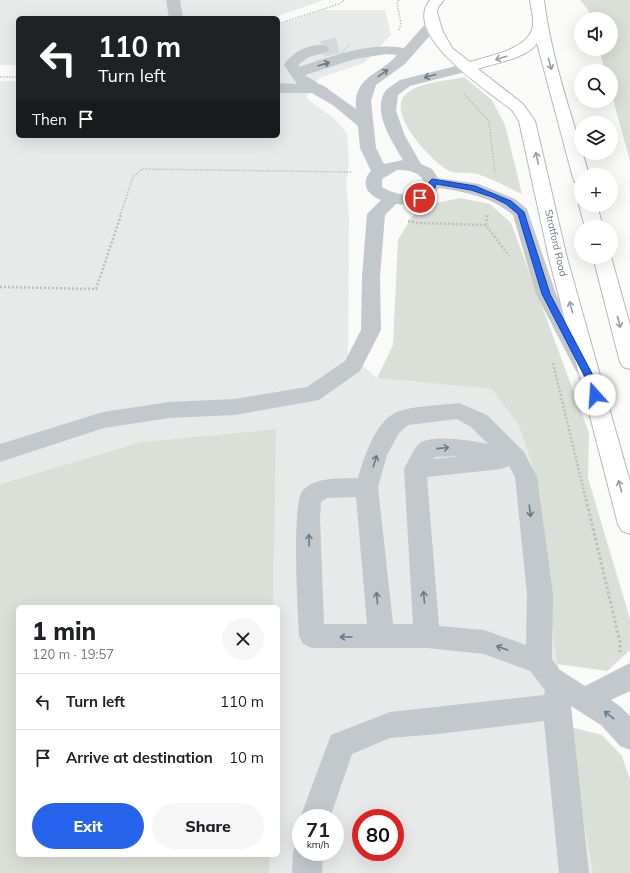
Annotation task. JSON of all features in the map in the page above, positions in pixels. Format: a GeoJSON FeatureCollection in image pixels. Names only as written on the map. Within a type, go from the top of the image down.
{"type":"FeatureCollection","features":[{"type":"Feature","properties":{"kind":"highway","name":"Stratford Road"},"geometry":{"type":"LineString","coordinates":[[437,0],[431,7],[433,24],[440,42],[447,51],[518,107],[527,121],[558,258],[630,524]]}},
{"type":"Feature","properties":{"kind":"highway"},"geometry":{"type":"LineString","coordinates":[[537,0],[540,26],[578,168]]}},
{"type":"Feature","properties":{"kind":"highway"},"geometry":{"type":"LineString","coordinates":[[468,67],[520,51],[529,45],[540,26]]}},
{"type":"Feature","properties":{"kind":"highway"},"geometry":{"type":"LineString","coordinates":[[604,264],[630,362]]}},
{"type":"Feature","properties":{"kind":"lane"},"geometry":{"type":"LineString","coordinates":[[173,0],[176,16]]}},
{"type":"Feature","properties":{"kind":"lane"},"geometry":{"type":"LineString","coordinates":[[280,88],[317,89],[345,84],[369,83],[408,53],[433,24]]}},
{"type":"Feature","properties":{"kind":"lane"},"geometry":{"type":"LineString","coordinates":[[322,49],[307,53],[296,59],[291,66],[301,80],[339,103],[366,125]]}},
{"type":"Feature","properties":{"kind":"lane"},"geometry":{"type":"LineString","coordinates":[[296,72],[349,53],[386,50],[408,53]]}},
{"type":"Feature","properties":{"kind":"lane"},"geometry":{"type":"LineString","coordinates":[[345,84],[349,70],[356,65],[349,53]]}},
{"type":"Feature","properties":{"kind":"lane"},"geometry":{"type":"LineString","coordinates":[[415,167],[394,130],[388,111],[391,93],[405,83],[468,67]]}},
{"type":"Feature","properties":{"kind":"lane"},"geometry":{"type":"LineString","coordinates":[[345,84],[363,101],[368,148],[379,171]]}},
{"type":"Feature","properties":{"kind":"lane"},"geometry":{"type":"LineString","coordinates":[[397,165],[415,167],[426,172],[432,182],[432,188],[427,194],[420,198],[405,200],[392,199],[383,195],[374,186],[373,179],[379,171],[397,165]]}},
{"type":"Feature","properties":{"kind":"lane"},"geometry":{"type":"LineString","coordinates":[[432,182],[472,188],[495,196],[509,203],[521,213],[546,294],[591,381]]}},
{"type":"Feature","properties":{"kind":"lane"},"geometry":{"type":"LineString","coordinates":[[0,453],[103,420],[169,410],[235,408],[312,394],[353,366],[372,330],[370,277],[376,214],[392,199]]}},
{"type":"Feature","properties":{"kind":"lane"},"geometry":{"type":"LineString","coordinates":[[381,637],[367,487],[376,455],[391,427],[403,418],[459,411],[480,421],[516,458],[526,476],[540,594],[539,662]]}},
{"type":"Feature","properties":{"kind":"lane"},"geometry":{"type":"LineString","coordinates":[[427,636],[415,469],[428,450],[458,447],[516,458]]}},
{"type":"Feature","properties":{"kind":"lane"},"geometry":{"type":"LineString","coordinates":[[367,487],[322,489],[310,498],[308,518],[312,636],[427,636],[484,642],[539,662],[551,679],[558,696],[574,873]]}},
{"type":"Feature","properties":{"kind":"lane"},"geometry":{"type":"LineString","coordinates":[[585,699],[621,682],[625,665]]}},
{"type":"Feature","properties":{"kind":"lane"},"geometry":{"type":"LineString","coordinates":[[318,809],[341,745],[390,725],[438,721],[558,696],[569,692],[585,699],[611,716],[630,736]]}},
{"type":"Feature","properties":{"kind":"lane"},"geometry":{"type":"LineString","coordinates":[[308,861],[308,873]]}},
{"type":"Feature","properties":{"kind":"path"},"geometry":{"type":"LineString","coordinates":[[280,23],[339,4],[345,0]]}},
{"type":"Feature","properties":{"kind":"path"},"geometry":{"type":"LineString","coordinates":[[386,50],[396,38],[400,24],[397,2],[399,0]]}},
{"type":"Feature","properties":{"kind":"path"},"geometry":{"type":"LineString","coordinates":[[443,73],[489,121],[496,182],[495,196],[489,206],[486,225],[512,262]]}},
{"type":"Feature","properties":{"kind":"path"},"geometry":{"type":"LineString","coordinates":[[0,78],[16,78]]}},
{"type":"Feature","properties":{"kind":"path"},"geometry":{"type":"LineString","coordinates":[[353,165],[353,178]]}},
{"type":"Feature","properties":{"kind":"path"},"geometry":{"type":"LineString","coordinates":[[0,287],[96,289],[133,177],[142,169],[352,172]]}},
{"type":"Feature","properties":{"kind":"path"},"geometry":{"type":"LineString","coordinates":[[376,214],[419,223],[486,225]]}},
{"type":"Feature","properties":{"kind":"path"},"geometry":{"type":"LineString","coordinates":[[553,363],[625,665]]}},
{"type":"Feature","properties":{"kind":"shaded area"},"geometry":{"type":"Polygon","coordinates":[[[0,0],[324,0],[278,16],[16,16],[16,65],[0,65],[0,0]]]}},
{"type":"Feature","properties":{"kind":"shaded area"},"geometry":{"type":"Polygon","coordinates":[[[580,0],[630,0],[630,161],[615,108],[618,108],[618,64],[603,64],[601,56],[618,56],[618,12],[589,12],[580,0]]]}},
{"type":"Feature","properties":{"kind":"shaded area"},"geometry":{"type":"Polygon","coordinates":[[[324,10],[385,10],[391,35],[364,63],[319,78],[306,98],[336,120],[347,134],[349,166],[346,183],[349,217],[348,353],[377,378],[492,389],[519,426],[532,464],[566,726],[593,873],[269,873],[270,857],[280,857],[280,605],[273,605],[275,429],[141,442],[0,484],[0,81],[16,81],[16,138],[280,138],[280,24],[324,10]]]}},
{"type":"Feature","properties":{"kind":"shaded area"},"geometry":{"type":"Polygon","coordinates":[[[464,77],[492,100],[505,125],[522,194],[477,174],[447,170],[421,147],[406,124],[401,112],[401,102],[406,94],[426,84],[464,77]]]}},
{"type":"Feature","properties":{"kind":"shaded area"},"geometry":{"type":"Polygon","coordinates":[[[460,198],[490,204],[511,223],[589,433],[588,478],[630,619],[630,650],[607,671],[557,664],[532,464],[519,426],[492,389],[377,378],[393,345],[398,240],[412,216],[432,204],[460,198]]]}},
{"type":"Feature","properties":{"kind":"shaded area"},"geometry":{"type":"Polygon","coordinates":[[[276,429],[273,605],[16,605],[16,857],[270,857],[269,873],[0,873],[0,484],[141,442],[276,429]]]}},
{"type":"Feature","properties":{"kind":"shaded area"},"geometry":{"type":"Polygon","coordinates":[[[566,726],[602,735],[622,756],[630,780],[630,873],[593,873],[566,726]]]}},
{"type":"Feature","properties":{"kind":"tunnel"},"geometry":{"type":"LineString","coordinates":[[322,49],[339,45],[345,50]]}},
{"type":"Feature","properties":{"kind":"route"},"geometry":{"type":"LineString","coordinates":[[420,198],[427,194],[432,188],[432,182],[452,184],[472,188],[495,196],[509,203],[521,213],[546,294],[591,381],[595,395]]}}]}
